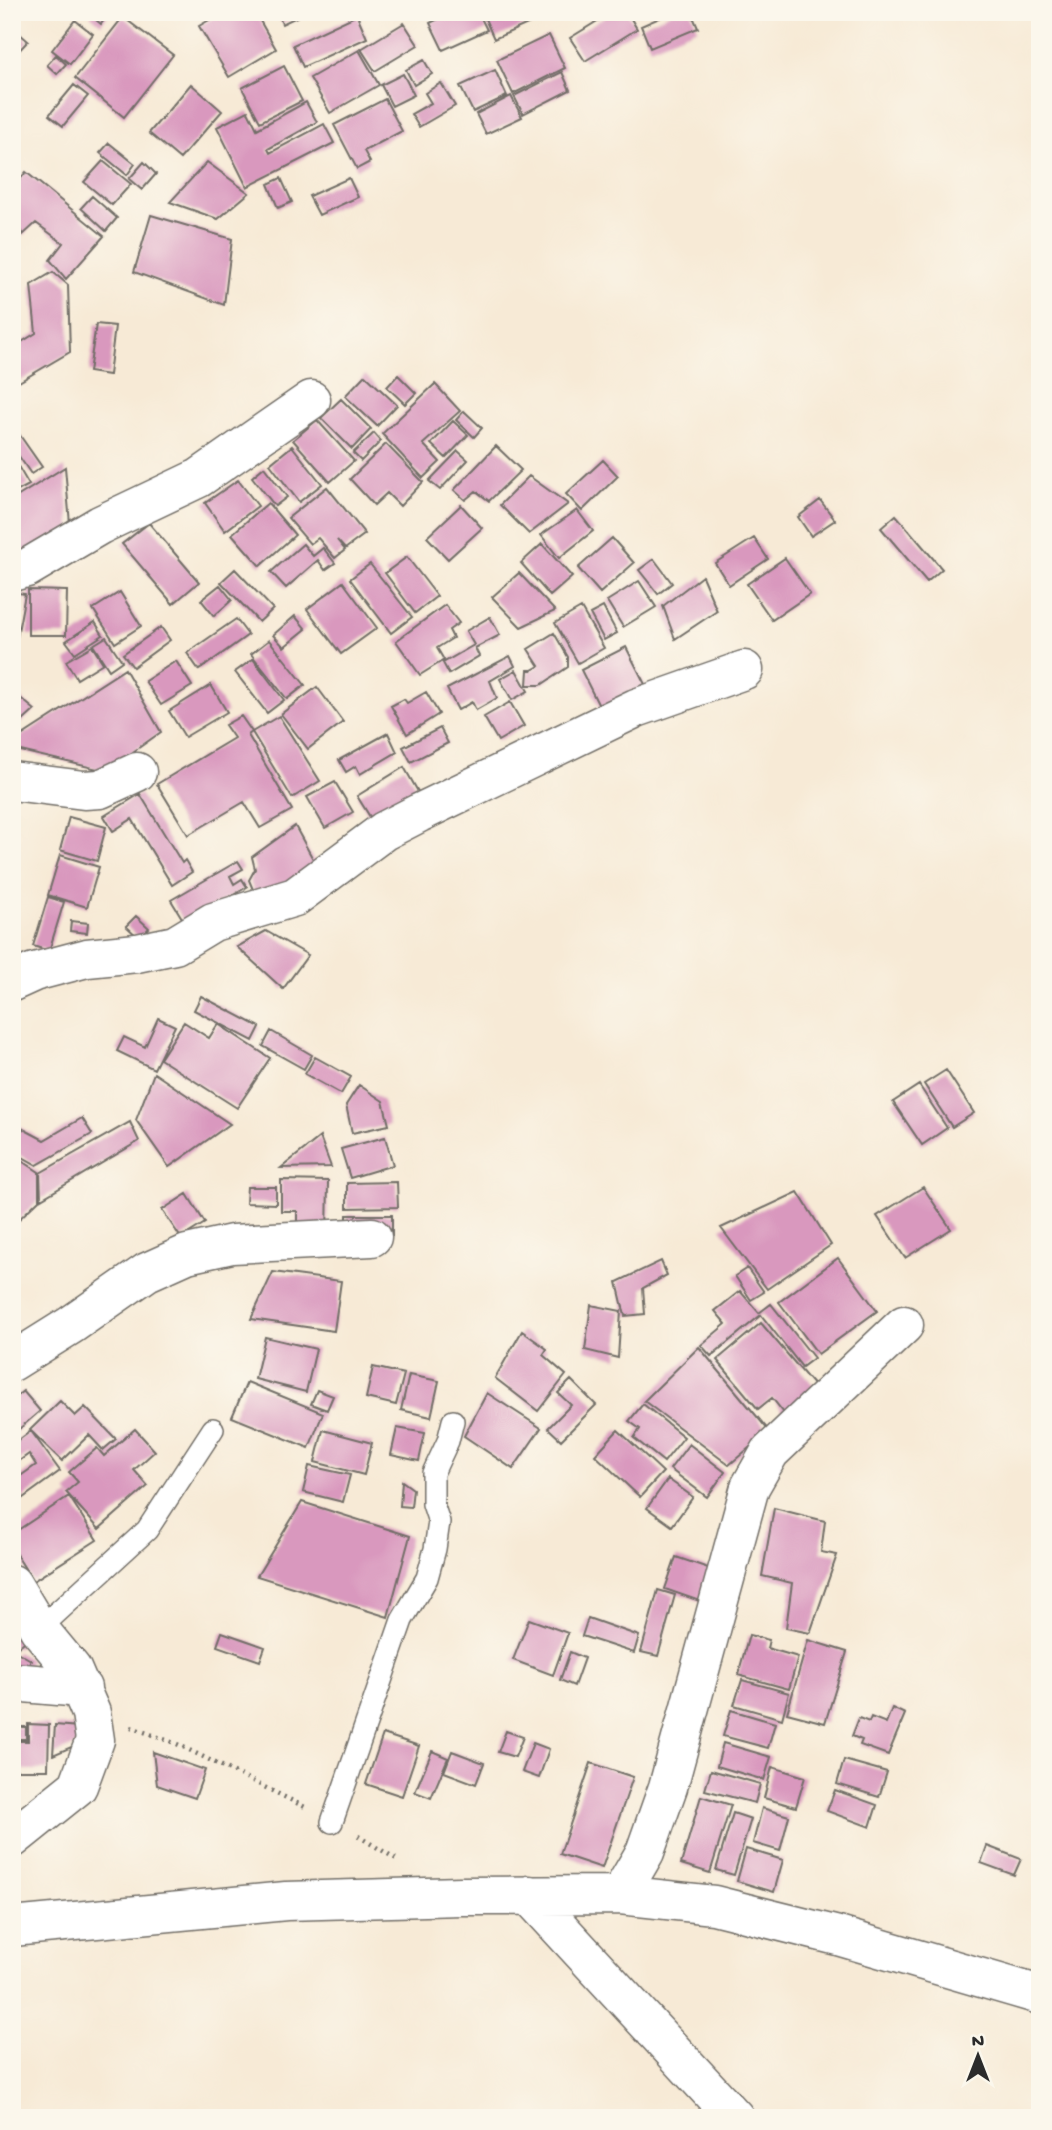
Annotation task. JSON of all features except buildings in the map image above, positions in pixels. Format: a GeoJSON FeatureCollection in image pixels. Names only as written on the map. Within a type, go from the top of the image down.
{"type":"FeatureCollection","features":[{"type":"Feature","properties":{"kind":"street"},"geometry":{"type":"LineString","coordinates":[[12,572],[27,568],[100,525],[199,478],[311,400]]}},
{"type":"Feature","properties":{"kind":"street"},"geometry":{"type":"LineString","coordinates":[[12,982],[34,972],[87,958],[137,953],[175,945],[213,922],[295,897],[384,831],[419,813],[636,708],[744,670]]}},
{"type":"Feature","properties":{"kind":"street"},"geometry":{"type":"LineString","coordinates":[[12,781],[84,790],[100,789],[137,772]]}},
{"type":"Feature","properties":{"kind":"street"},"geometry":{"type":"LineString","coordinates":[[12,1362],[147,1272],[187,1254],[232,1244],[372,1237]]}},
{"type":"Feature","properties":{"kind":"street"},"geometry":{"type":"LineString","coordinates":[[620,1895],[645,1852],[668,1787],[750,1487],[770,1452],[904,1325]]}},
{"type":"Feature","properties":{"kind":"street"},"geometry":{"type":"LineString","coordinates":[[12,1584],[39,1629],[72,1669],[86,1700],[95,1740],[78,1786],[12,1839]]}},
{"type":"Feature","properties":{"kind":"street"},"geometry":{"type":"LineString","coordinates":[[12,1682],[86,1700]]}},
{"type":"Feature","properties":{"kind":"street"},"geometry":{"type":"LineString","coordinates":[[529,1895],[735,2118]]}},
{"type":"Feature","properties":{"kind":"street"},"geometry":{"type":"LineString","coordinates":[[12,1927],[286,1901],[620,1895],[714,1905],[838,1936],[1040,1995]]}},
{"type":"Feature","properties":{"kind":"lane"},"geometry":{"type":"LineString","coordinates":[[332,1822],[402,1620],[427,1578],[439,1522],[433,1504],[433,1474],[448,1441],[453,1421]]}},
{"type":"Feature","properties":{"kind":"lane"},"geometry":{"type":"LineString","coordinates":[[39,1629],[147,1530],[213,1429]]}},
{"type":"Feature","properties":{"kind":"path"},"geometry":{"type":"LineString","coordinates":[[86,1700],[279,1793],[402,1862]]}}]}
